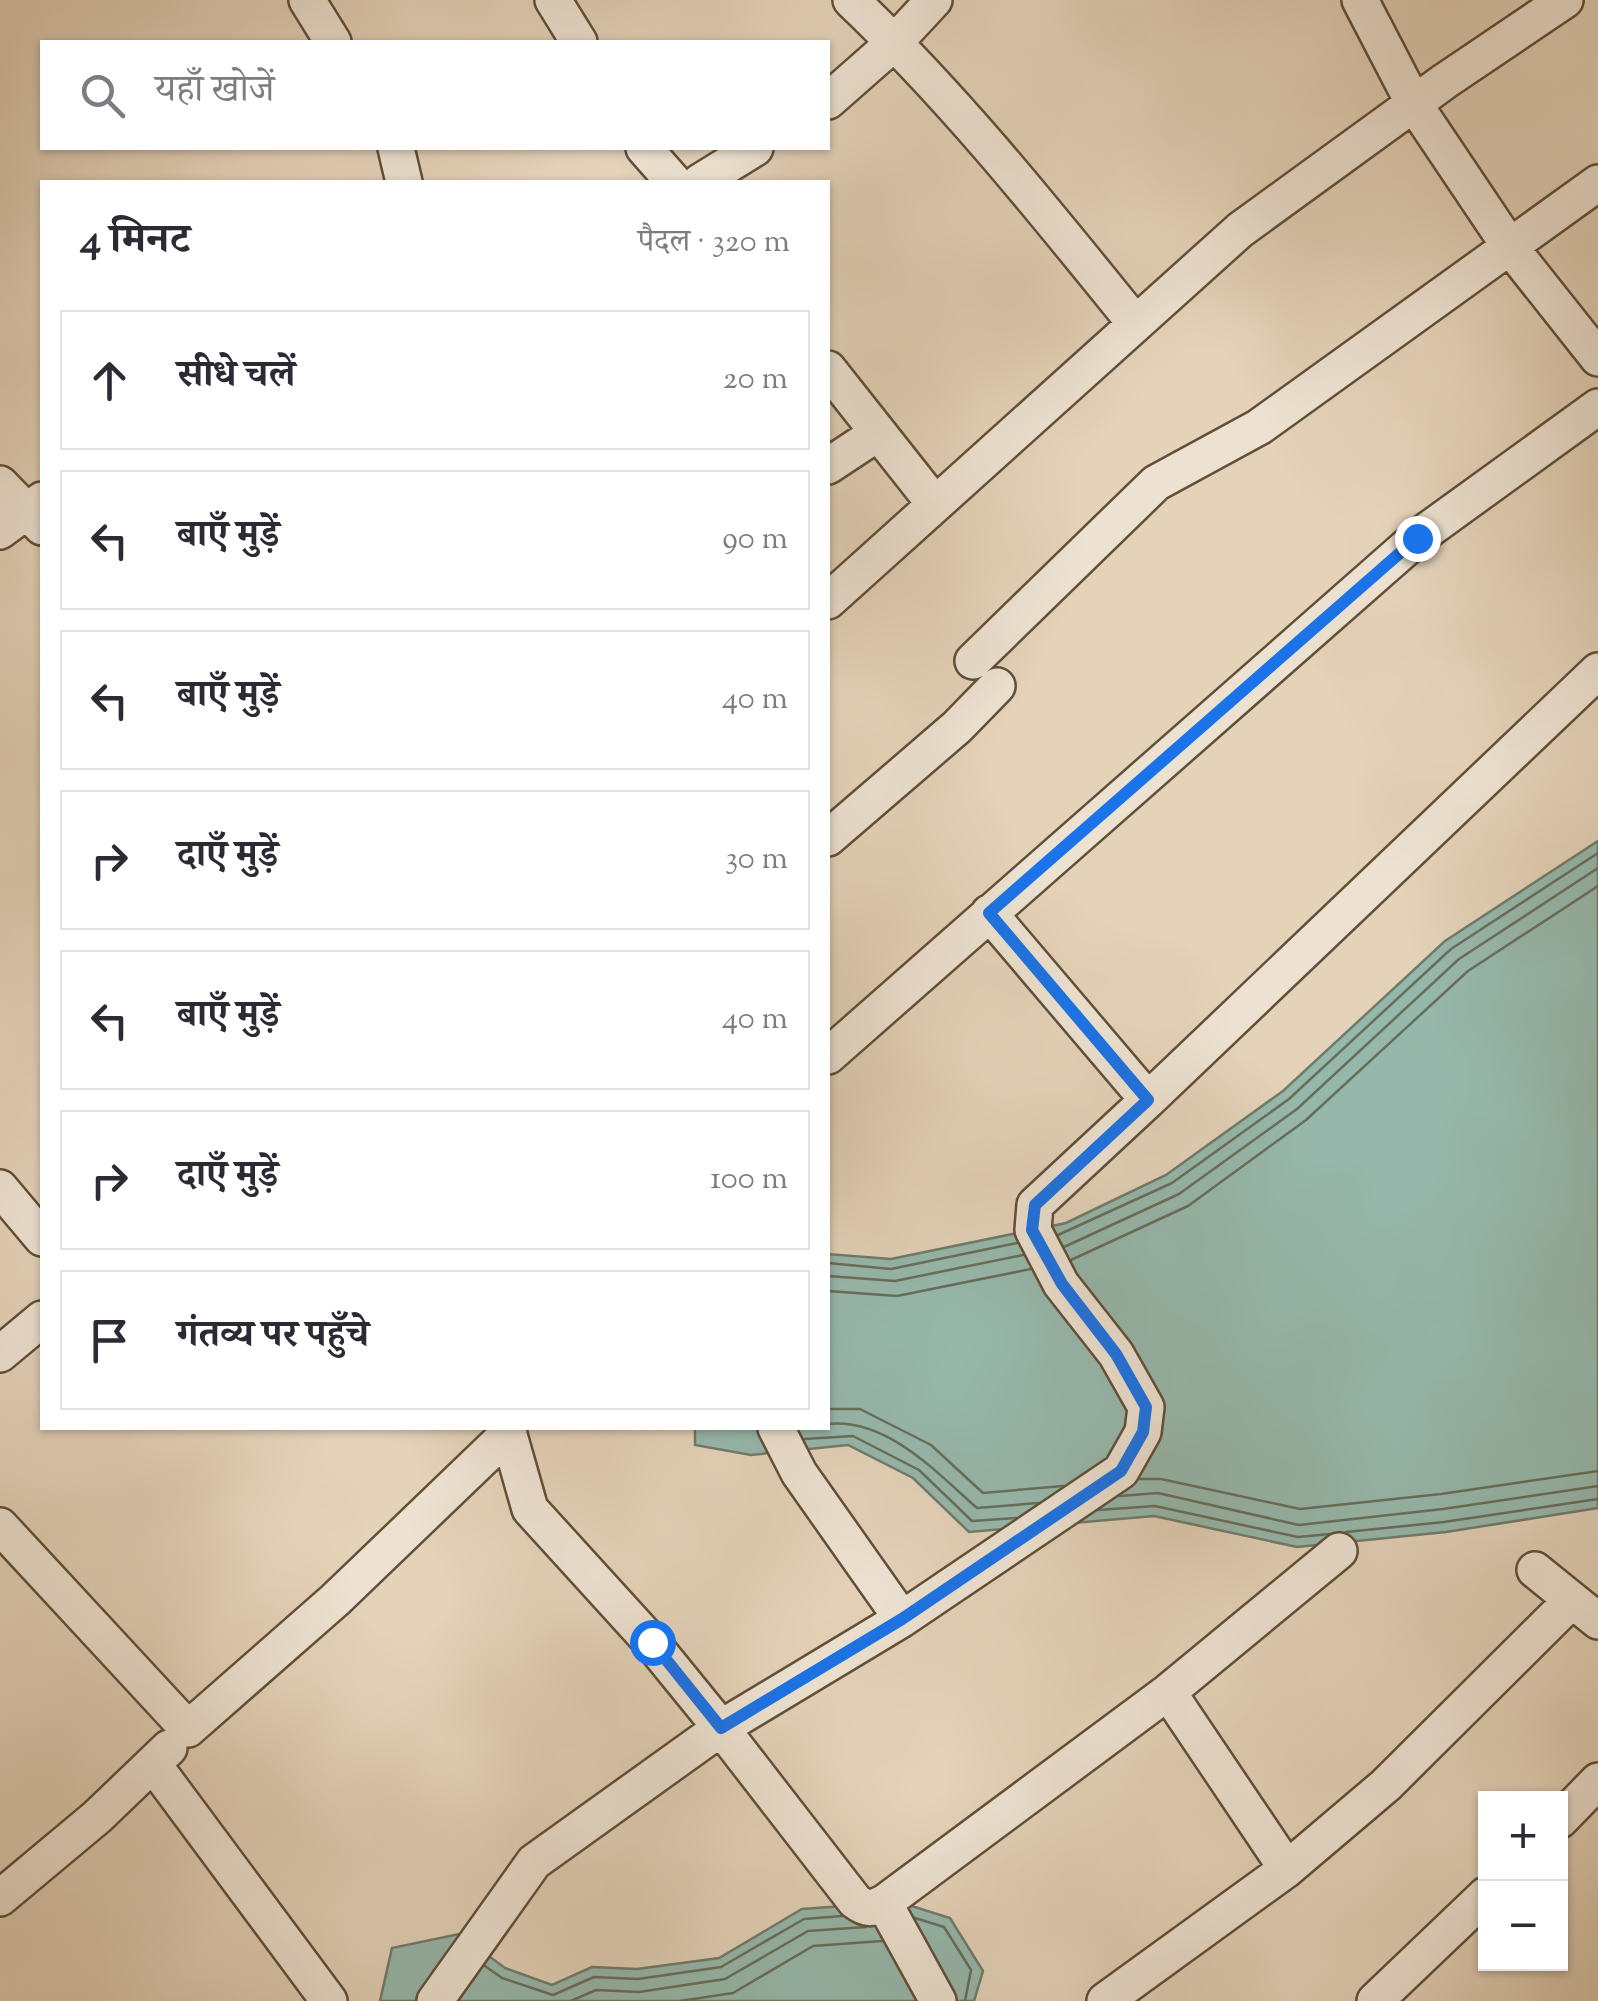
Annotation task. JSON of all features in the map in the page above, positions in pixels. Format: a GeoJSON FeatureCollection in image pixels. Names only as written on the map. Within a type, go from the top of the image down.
{"type":"FeatureCollection","features":[{"type":"Feature","properties":{"kind":"street"},"geometry":{"type":"LineString","coordinates":[[307,0],[332,40]]}},
{"type":"Feature","properties":{"kind":"street"},"geometry":{"type":"LineString","coordinates":[[851,0],[895,42],[1019,180],[1135,323]]}},
{"type":"Feature","properties":{"kind":"street"},"geometry":{"type":"LineString","coordinates":[[830,100],[895,42],[934,0]]}},
{"type":"Feature","properties":{"kind":"street"},"geometry":{"type":"LineString","coordinates":[[1360,0],[1414,104],[1510,247],[1598,358]]}},
{"type":"Feature","properties":{"kind":"street"},"geometry":{"type":"LineString","coordinates":[[830,599],[1240,230],[1566,0]]}},
{"type":"Feature","properties":{"kind":"street"},"geometry":{"type":"LineString","coordinates":[[555,1],[578,40]]}},
{"type":"Feature","properties":{"kind":"street"},"geometry":{"type":"LineString","coordinates":[[396,150],[404,180]]}},
{"type":"Feature","properties":{"kind":"street"},"geometry":{"type":"LineString","coordinates":[[646,150],[672,180]]}},
{"type":"Feature","properties":{"kind":"street"},"geometry":{"type":"LineString","coordinates":[[703,180],[753,150]]}},
{"type":"Feature","properties":{"kind":"street"},"geometry":{"type":"LineString","coordinates":[[830,836],[957,727],[985,674],[1156,484],[1259,427],[1598,184]]}},
{"type":"Feature","properties":{"kind":"street"},"geometry":{"type":"LineString","coordinates":[[830,372],[934,503]]}},
{"type":"Feature","properties":{"kind":"street"},"geometry":{"type":"LineString","coordinates":[[830,1054],[1417,538],[1598,406]]}},
{"type":"Feature","properties":{"kind":"street"},"geometry":{"type":"LineString","coordinates":[[830,465],[878,433]]}},
{"type":"Feature","properties":{"kind":"street"},"geometry":{"type":"LineString","coordinates":[[0,484],[27,517]]}},
{"type":"Feature","properties":{"kind":"street"},"geometry":{"type":"LineString","coordinates":[[435,2001],[534,1862],[721,1728],[902,1619],[1121,1471],[1143,1432],[1146,1407],[1116,1354],[1062,1284],[1032,1230],[1035,1205],[1598,671]]}},
{"type":"Feature","properties":{"kind":"street"},"geometry":{"type":"LineString","coordinates":[[989,913],[1148,1100]]}},
{"type":"Feature","properties":{"kind":"street"},"geometry":{"type":"LineString","coordinates":[[0,1188],[40,1236]]}},
{"type":"Feature","properties":{"kind":"street"},"geometry":{"type":"LineString","coordinates":[[0,1354],[40,1322]]}},
{"type":"Feature","properties":{"kind":"street"},"geometry":{"type":"LineString","coordinates":[[0,1898],[97,1818],[188,1729],[335,1600],[508,1430],[530,1509],[652,1642],[856,1901],[871,1909],[1168,1692],[1339,1551]]}},
{"type":"Feature","properties":{"kind":"street"},"geometry":{"type":"LineString","coordinates":[[777,1430],[799,1473],[902,1619]]}},
{"type":"Feature","properties":{"kind":"street"},"geometry":{"type":"LineString","coordinates":[[0,1526],[188,1729]]}},
{"type":"Feature","properties":{"kind":"street"},"geometry":{"type":"LineString","coordinates":[[1105,2001],[1287,1870],[1584,1611],[1535,1570]]}},
{"type":"Feature","properties":{"kind":"street"},"geometry":{"type":"LineString","coordinates":[[1168,1692],[1287,1870]]}},
{"type":"Feature","properties":{"kind":"street"},"geometry":{"type":"LineString","coordinates":[[153,1764],[330,2001]]}},
{"type":"Feature","properties":{"kind":"street"},"geometry":{"type":"LineString","coordinates":[[1568,1812],[1598,1780]]}},
{"type":"Feature","properties":{"kind":"street"},"geometry":{"type":"LineString","coordinates":[[884,1903],[938,2001]]}},
{"type":"Feature","properties":{"kind":"street"},"geometry":{"type":"LineString","coordinates":[[1376,2001],[1478,1903]]}},
{"type":"Feature","properties":{"kind":"water"},"geometry":{"type":"Polygon","coordinates":[[[1598,841],[1598,1508],[1446,1532],[1297,1547],[1154,1516],[969,1532],[913,1478],[848,1445],[751,1455],[695,1445],[695,1430],[830,1430],[830,1254],[891,1259],[1066,1223],[1166,1175],[1283,1091],[1445,941],[1598,841]]]}},
{"type":"Feature","properties":{"kind":"water"},"geometry":{"type":"Polygon","coordinates":[[[899,1902],[950,1918],[983,1971],[974,2001],[380,2001],[392,1948],[459,1934],[505,1968],[552,1985],[592,1967],[637,1969],[719,1958],[802,1909],[899,1902]]]}},
{"type":"Feature","properties":{"kind":"route"},"geometry":{"type":"LineString","coordinates":[[652,1642],[721,1728],[902,1619],[1121,1471],[1143,1432],[1146,1407],[1116,1354],[1062,1284],[1032,1230],[1035,1205],[1148,1100],[989,913],[1417,538]]}}]}
